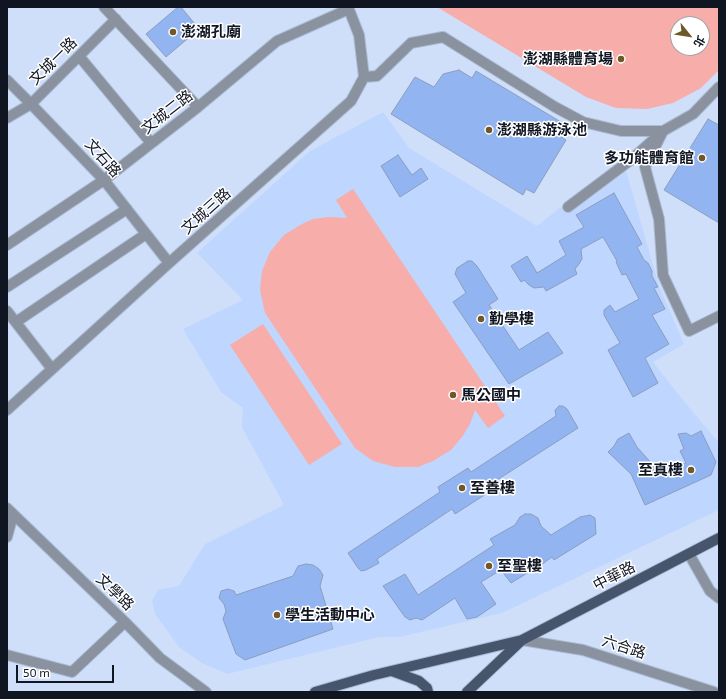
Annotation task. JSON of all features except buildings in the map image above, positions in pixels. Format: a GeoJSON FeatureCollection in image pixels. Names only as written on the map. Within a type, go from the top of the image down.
{"type":"FeatureCollection","features":[{"type":"Feature","properties":{"kind":"main road","name":"中華路"},"geometry":{"type":"LineString","coordinates":[[522,640],[719,538]]}},
{"type":"Feature","properties":{"kind":"main road"},"geometry":{"type":"LineString","coordinates":[[315,692],[374,675],[522,640]]}},
{"type":"Feature","properties":{"kind":"main road"},"geometry":{"type":"LineString","coordinates":[[467,692],[522,640]]}},
{"type":"Feature","properties":{"kind":"main road"},"geometry":{"type":"LineString","coordinates":[[392,671],[419,681],[427,688],[428,692]]}},
{"type":"Feature","properties":{"kind":"street"},"geometry":{"type":"LineString","coordinates":[[104,7],[198,107]]}},
{"type":"Feature","properties":{"kind":"street"},"geometry":{"type":"LineString","coordinates":[[348,8],[359,35],[364,77],[377,76],[411,43],[443,37],[554,107],[583,122],[621,131],[663,131]]}},
{"type":"Feature","properties":{"kind":"street","name":"文城二路"},"geometry":{"type":"LineString","coordinates":[[7,245],[104,180],[198,107],[277,41],[348,8]]}},
{"type":"Feature","properties":{"kind":"street","name":"文城一路"},"geometry":{"type":"LineString","coordinates":[[7,118],[31,104],[116,19]]}},
{"type":"Feature","properties":{"kind":"street"},"geometry":{"type":"LineString","coordinates":[[78,56],[151,143]]}},
{"type":"Feature","properties":{"kind":"street","name":"文城三路"},"geometry":{"type":"LineString","coordinates":[[7,410],[351,101],[364,77]]}},
{"type":"Feature","properties":{"kind":"street","name":"文石路"},"geometry":{"type":"LineString","coordinates":[[7,80],[104,180],[169,264]]}},
{"type":"Feature","properties":{"kind":"street"},"geometry":{"type":"LineString","coordinates":[[568,207],[632,159],[663,131],[693,114],[719,87]]}},
{"type":"Feature","properties":{"kind":"street"},"geometry":{"type":"LineString","coordinates":[[663,131],[645,167],[659,219],[662,275],[689,331],[719,316]]}},
{"type":"Feature","properties":{"kind":"street"},"geometry":{"type":"LineString","coordinates":[[7,287],[127,209]]}},
{"type":"Feature","properties":{"kind":"street"},"geometry":{"type":"LineString","coordinates":[[16,322],[146,234]]}},
{"type":"Feature","properties":{"kind":"street"},"geometry":{"type":"LineString","coordinates":[[7,311],[52,369]]}},
{"type":"Feature","properties":{"kind":"street"},"geometry":{"type":"LineString","coordinates":[[7,537],[10,511]]}},
{"type":"Feature","properties":{"kind":"street","name":"文學路"},"geometry":{"type":"LineString","coordinates":[[10,511],[125,622],[160,658],[206,692]]}},
{"type":"Feature","properties":{"kind":"street"},"geometry":{"type":"LineString","coordinates":[[689,554],[710,591],[719,598]]}},
{"type":"Feature","properties":{"kind":"street"},"geometry":{"type":"LineString","coordinates":[[7,655],[72,672],[125,622]]}},
{"type":"Feature","properties":{"kind":"street","name":"六合路"},"geometry":{"type":"LineString","coordinates":[[522,640],[582,650],[714,692]]}},
{"type":"Feature","properties":{"kind":"shaded area","name":"澎湖縣體育場"},"geometry":{"type":"Polygon","coordinates":[[[437,7],[719,7],[719,70],[701,88],[673,103],[647,109],[616,108],[586,97],[437,7]]]}},
{"type":"Feature","properties":{"kind":"shaded area","name":"馬公國中"},"geometry":{"type":"Polygon","coordinates":[[[383,112],[409,148],[537,226],[566,203],[571,212],[626,171],[659,286],[684,344],[653,362],[719,443],[719,510],[502,613],[399,637],[379,637],[227,674],[202,663],[179,647],[155,614],[152,600],[158,590],[179,586],[205,544],[284,505],[242,427],[243,408],[221,392],[183,329],[243,300],[197,253],[310,151],[383,112]]]}},
{"type":"Feature","properties":{"kind":"shaded area"},"geometry":{"type":"Polygon","coordinates":[[[353,189],[505,416],[488,428],[475,410],[470,424],[462,437],[451,450],[433,461],[418,467],[395,467],[373,461],[355,448],[265,313],[260,290],[262,271],[270,252],[284,235],[313,219],[328,217],[347,218],[336,200],[353,189]]]}},
{"type":"Feature","properties":{"kind":"shaded area"},"geometry":{"type":"Polygon","coordinates":[[[263,324],[342,444],[309,465],[230,345],[263,324]]]}},
{"type":"Feature","properties":{"kind":"place","name":"澎湖孔廟"},"geometry":{"type":"Point","coordinates":[173,32]}},
{"type":"Feature","properties":{"kind":"place","name":"澎湖縣體育場"},"geometry":{"type":"Point","coordinates":[621,59]}},
{"type":"Feature","properties":{"kind":"place","name":"澎湖縣游泳池"},"geometry":{"type":"Point","coordinates":[489,130]}},
{"type":"Feature","properties":{"kind":"place","name":"多功能體育館"},"geometry":{"type":"Point","coordinates":[702,158]}},
{"type":"Feature","properties":{"kind":"place","name":"勤學樓"},"geometry":{"type":"Point","coordinates":[481,319]}},
{"type":"Feature","properties":{"kind":"place","name":"馬公國中"},"geometry":{"type":"Point","coordinates":[453,395]}},
{"type":"Feature","properties":{"kind":"place","name":"至真樓"},"geometry":{"type":"Point","coordinates":[691,470]}},
{"type":"Feature","properties":{"kind":"place","name":"至善樓"},"geometry":{"type":"Point","coordinates":[462,488]}},
{"type":"Feature","properties":{"kind":"place","name":"至聖樓"},"geometry":{"type":"Point","coordinates":[489,566]}},
{"type":"Feature","properties":{"kind":"place","name":"學生活動中心"},"geometry":{"type":"Point","coordinates":[277,615]}}]}
